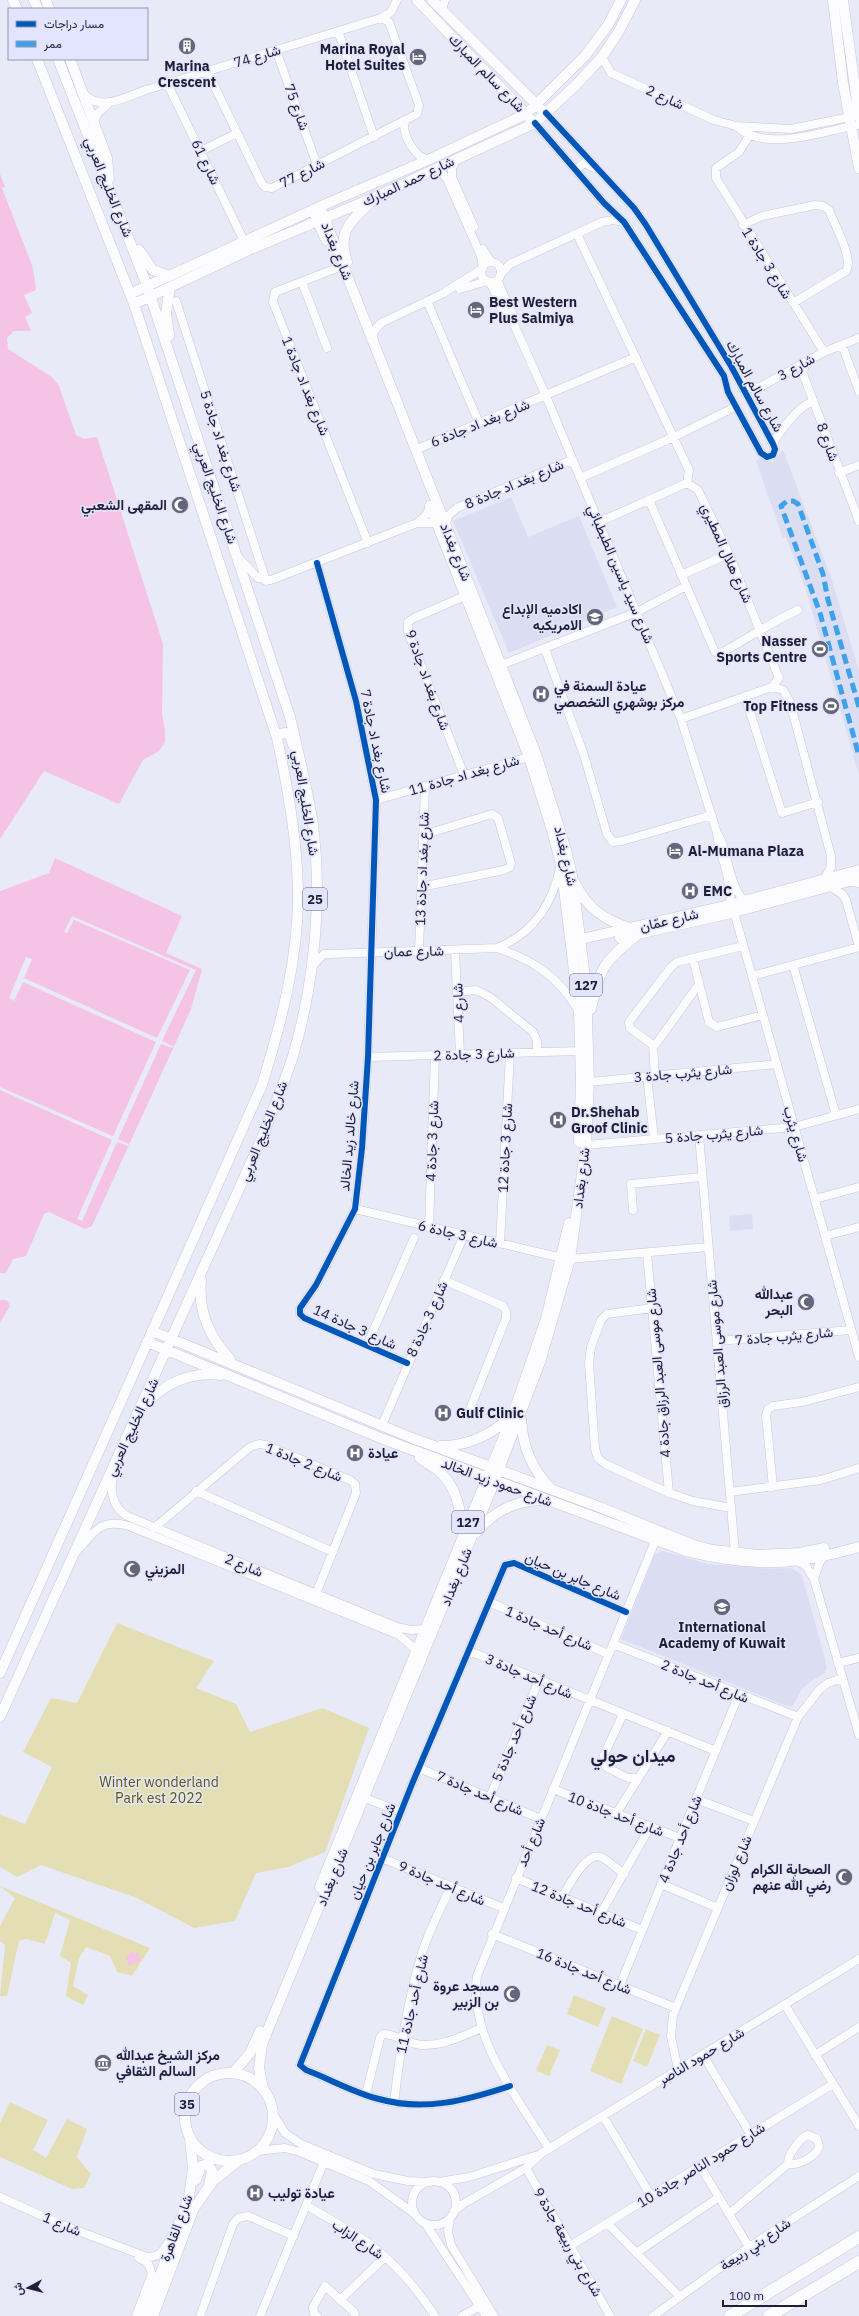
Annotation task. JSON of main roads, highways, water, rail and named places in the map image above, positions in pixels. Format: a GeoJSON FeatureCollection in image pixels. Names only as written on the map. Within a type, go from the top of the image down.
{"type":"FeatureCollection","features":[{"type":"Feature","properties":{"kind":"highway"},"geometry":{"type":"LineString","coordinates":[[730,2316],[859,2237]]}},
{"type":"Feature","properties":{"kind":"highway"},"geometry":{"type":"LineString","coordinates":[[769,2316],[857,2264]]}},
{"type":"Feature","properties":{"kind":"main road","name":"شارع سالم المبارك"},"geometry":{"type":"LineString","coordinates":[[417,0],[535,123]]}},
{"type":"Feature","properties":{"kind":"main road","name":"شارع سالم المبارك"},"geometry":{"type":"LineString","coordinates":[[432,0],[443,5],[500,68],[546,113]]}},
{"type":"Feature","properties":{"kind":"main road","name":"شارع حمد المبارك"},"geometry":{"type":"LineString","coordinates":[[130,294],[316,208],[428,160],[526,114],[586,56],[608,25],[621,0]]}},
{"type":"Feature","properties":{"kind":"main road","name":"شارع حمد المبارك"},"geometry":{"type":"LineString","coordinates":[[134,304],[321,219],[375,197],[535,123],[602,57],[619,31],[635,0]]}},
{"type":"Feature","properties":{"kind":"main road"},"geometry":{"type":"LineString","coordinates":[[833,0],[839,56],[855,120]]}},
{"type":"Feature","properties":{"kind":"main road"},"geometry":{"type":"LineString","coordinates":[[843,0],[859,168]]}},
{"type":"Feature","properties":{"kind":"main road","name":"شارع الخليج العربي"},"geometry":{"type":"LineString","coordinates":[[0,1673],[262,1085],[278,1030],[295,944],[298,893],[296,843],[288,788],[277,738],[134,304],[37,60]]}},
{"type":"Feature","properties":{"kind":"main road","name":"شارع الخليج العربي"},"geometry":{"type":"LineString","coordinates":[[0,1717],[262,1138],[292,1056],[311,966],[316,868],[312,819],[290,717],[151,296],[108,183],[58,60]]}},
{"type":"Feature","properties":{"kind":"main road"},"geometry":{"type":"LineString","coordinates":[[70,60],[107,158],[110,174],[108,183]]}},
{"type":"Feature","properties":{"kind":"main road"},"geometry":{"type":"LineString","coordinates":[[490,75],[496,75],[500,68]]}},
{"type":"Feature","properties":{"kind":"main road"},"geometry":{"type":"LineString","coordinates":[[351,285],[350,270],[344,250],[346,230],[353,217],[375,197]]}},
{"type":"Feature","properties":{"kind":"main road","name":"شارع بغداد"},"geometry":{"type":"LineString","coordinates":[[234,2072],[247,2058],[254,2045],[424,1629],[464,1533],[495,1469],[549,1335],[566,1259],[586,1145],[589,1082],[588,1023],[576,944],[561,864],[529,757],[465,596],[415,450],[373,341],[351,285],[316,208]]}},
{"type":"Feature","properties":{"kind":"main road","name":"شارع بغداد"},"geometry":{"type":"LineString","coordinates":[[321,219],[337,268],[434,505]]}},
{"type":"Feature","properties":{"kind":"main road"},"geometry":{"type":"LineString","coordinates":[[131,243],[139,250],[150,268],[161,274],[169,276]]}},
{"type":"Feature","properties":{"kind":"main road"},"geometry":{"type":"LineString","coordinates":[[169,354],[166,313],[170,287]]}},
{"type":"Feature","properties":{"kind":"main road","name":"شارع بغداد"},"geometry":{"type":"LineString","coordinates":[[441,524],[501,665],[536,754],[572,876],[581,1051],[581,1117],[566,1259]]}},
{"type":"Feature","properties":{"kind":"main road"},"geometry":{"type":"LineString","coordinates":[[277,738],[283,733],[290,735],[306,789]]}},
{"type":"Feature","properties":{"kind":"main road","name":"شارع عمّان"},"geometry":{"type":"LineString","coordinates":[[731,908],[746,901],[857,875]]}},
{"type":"Feature","properties":{"kind":"main road"},"geometry":{"type":"LineString","coordinates":[[572,876],[580,891],[594,910],[611,921],[635,931],[602,968],[588,1023]]}},
{"type":"Feature","properties":{"kind":"main road","name":"شارع عمّان"},"geometry":{"type":"LineString","coordinates":[[576,944],[731,908],[827,882]]}},
{"type":"Feature","properties":{"kind":"main road"},"geometry":{"type":"LineString","coordinates":[[202,1272],[200,1292],[204,1318],[208,1331],[219,1348],[233,1362]]}},
{"type":"Feature","properties":{"kind":"main road","name":"شارع حمود زيد الخالد"},"geometry":{"type":"LineString","coordinates":[[152,1331],[233,1362],[382,1425],[552,1490],[709,1557],[736,1561],[797,1561],[859,1547]]}},
{"type":"Feature","properties":{"kind":"main road","name":"شارع حمود زيد الخالد"},"geometry":{"type":"LineString","coordinates":[[147,1342],[415,1452],[544,1500],[658,1536],[693,1545],[735,1553],[760,1555],[800,1553],[859,1540]]}},
{"type":"Feature","properties":{"kind":"main road"},"geometry":{"type":"LineString","coordinates":[[141,1407],[156,1393],[180,1380],[192,1376],[212,1374],[232,1377]]}},
{"type":"Feature","properties":{"kind":"main road"},"geometry":{"type":"LineString","coordinates":[[433,1445],[452,1446],[475,1440],[496,1429],[517,1415],[529,1458],[538,1474],[552,1490]]}},
{"type":"Feature","properties":{"kind":"main road"},"geometry":{"type":"LineString","coordinates":[[415,1452],[442,1474],[453,1489],[460,1509],[464,1533]]}},
{"type":"Feature","properties":{"kind":"main road","name":"شارع بغداد"},"geometry":{"type":"LineString","coordinates":[[263,2089],[259,2068],[262,2044],[470,1542],[490,1480]]}},
{"type":"Feature","properties":{"kind":"main road"},"geometry":{"type":"LineString","coordinates":[[470,1542],[486,1522],[503,1510],[521,1502],[544,1500]]}},
{"type":"Feature","properties":{"kind":"main road","name":"35"},"geometry":{"type":"LineString","coordinates":[[234,2072],[247,2076],[263,2089],[270,2101],[273,2114],[269,2135],[256,2151],[243,2158],[224,2161],[201,2151],[190,2136],[185,2117],[187,2104],[193,2091],[207,2078],[220,2073],[234,2072]]}},
{"type":"Feature","properties":{"kind":"main road","name":"شارع القاهرة"},"geometry":{"type":"LineString","coordinates":[[145,2316],[179,2226],[190,2190],[192,2169],[190,2136]]}},
{"type":"Feature","properties":{"kind":"main road","name":"شارع القاهرة"},"geometry":{"type":"LineString","coordinates":[[154,2316],[158,2301],[190,2216],[208,2186],[224,2171],[243,2158]]}},
{"type":"Feature","properties":{"kind":"main road"},"geometry":{"type":"LineString","coordinates":[[190,2190],[199,2168],[206,2164],[210,2166],[212,2171],[208,2186]]}},
{"type":"Feature","properties":{"kind":"place","name":"Marina Crescent"},"geometry":{"type":"Point","coordinates":[187,46]}},
{"type":"Feature","properties":{"kind":"place","name":"Marina Royal Hotel Suites"},"geometry":{"type":"Point","coordinates":[418,57]}},
{"type":"Feature","properties":{"kind":"place","name":"Best Western Plus Salmiya"},"geometry":{"type":"Point","coordinates":[476,310]}},
{"type":"Feature","properties":{"kind":"place","name":"المقهى الشعبي"},"geometry":{"type":"Point","coordinates":[180,505]}},
{"type":"Feature","properties":{"kind":"place","name":"اكادميه الإبداع الامريكيه"},"geometry":{"type":"Point","coordinates":[595,617]}},
{"type":"Feature","properties":{"kind":"place","name":"Nasser Sports Centre"},"geometry":{"type":"Point","coordinates":[820,649]}},
{"type":"Feature","properties":{"kind":"place","name":"عيادة السمنة في مركز بوشهري التخصصي"},"geometry":{"type":"Point","coordinates":[541,694]}},
{"type":"Feature","properties":{"kind":"place","name":"Top Fitness"},"geometry":{"type":"Point","coordinates":[831,706]}},
{"type":"Feature","properties":{"kind":"place","name":"Al-Mumana Plaza"},"geometry":{"type":"Point","coordinates":[675,851]}},
{"type":"Feature","properties":{"kind":"place","name":"EMC"},"geometry":{"type":"Point","coordinates":[690,891]}},
{"type":"Feature","properties":{"kind":"place","name":"Dr.Shehab Groof Clinic"},"geometry":{"type":"Point","coordinates":[558,1120]}},
{"type":"Feature","properties":{"kind":"place","name":"عبدالله البحر"},"geometry":{"type":"Point","coordinates":[806,1302]}},
{"type":"Feature","properties":{"kind":"place","name":"Gulf Clinic"},"geometry":{"type":"Point","coordinates":[443,1413]}},
{"type":"Feature","properties":{"kind":"place","name":"عيادة"},"geometry":{"type":"Point","coordinates":[355,1453]}},
{"type":"Feature","properties":{"kind":"place","name":"المزيني"},"geometry":{"type":"Point","coordinates":[132,1569]}},
{"type":"Feature","properties":{"kind":"place","name":"International Academy of Kuwait"},"geometry":{"type":"Point","coordinates":[722,1607]}},
{"type":"Feature","properties":{"kind":"place","name":"الصحابة الكرام رضي الله عنهم"},"geometry":{"type":"Point","coordinates":[844,1877]}},
{"type":"Feature","properties":{"kind":"place","name":"مسجد عروة بن الزبير"},"geometry":{"type":"Point","coordinates":[512,1994]}},
{"type":"Feature","properties":{"kind":"place","name":"مركز الشيخ عبدالله السالم الثقافي"},"geometry":{"type":"Point","coordinates":[103,2063]}},
{"type":"Feature","properties":{"kind":"place","name":"عيادة توليب"},"geometry":{"type":"Point","coordinates":[255,2193]}},
{"type":"Feature","properties":{"kind":"district","name":"ميدان حولي"},"geometry":{"type":"Point","coordinates":[633,1755]}},
{"type":"Feature","properties":{"kind":"park label","name":"Winter wonderland Park est 2022"},"geometry":{"type":"Point","coordinates":[159,1790]}}]}
